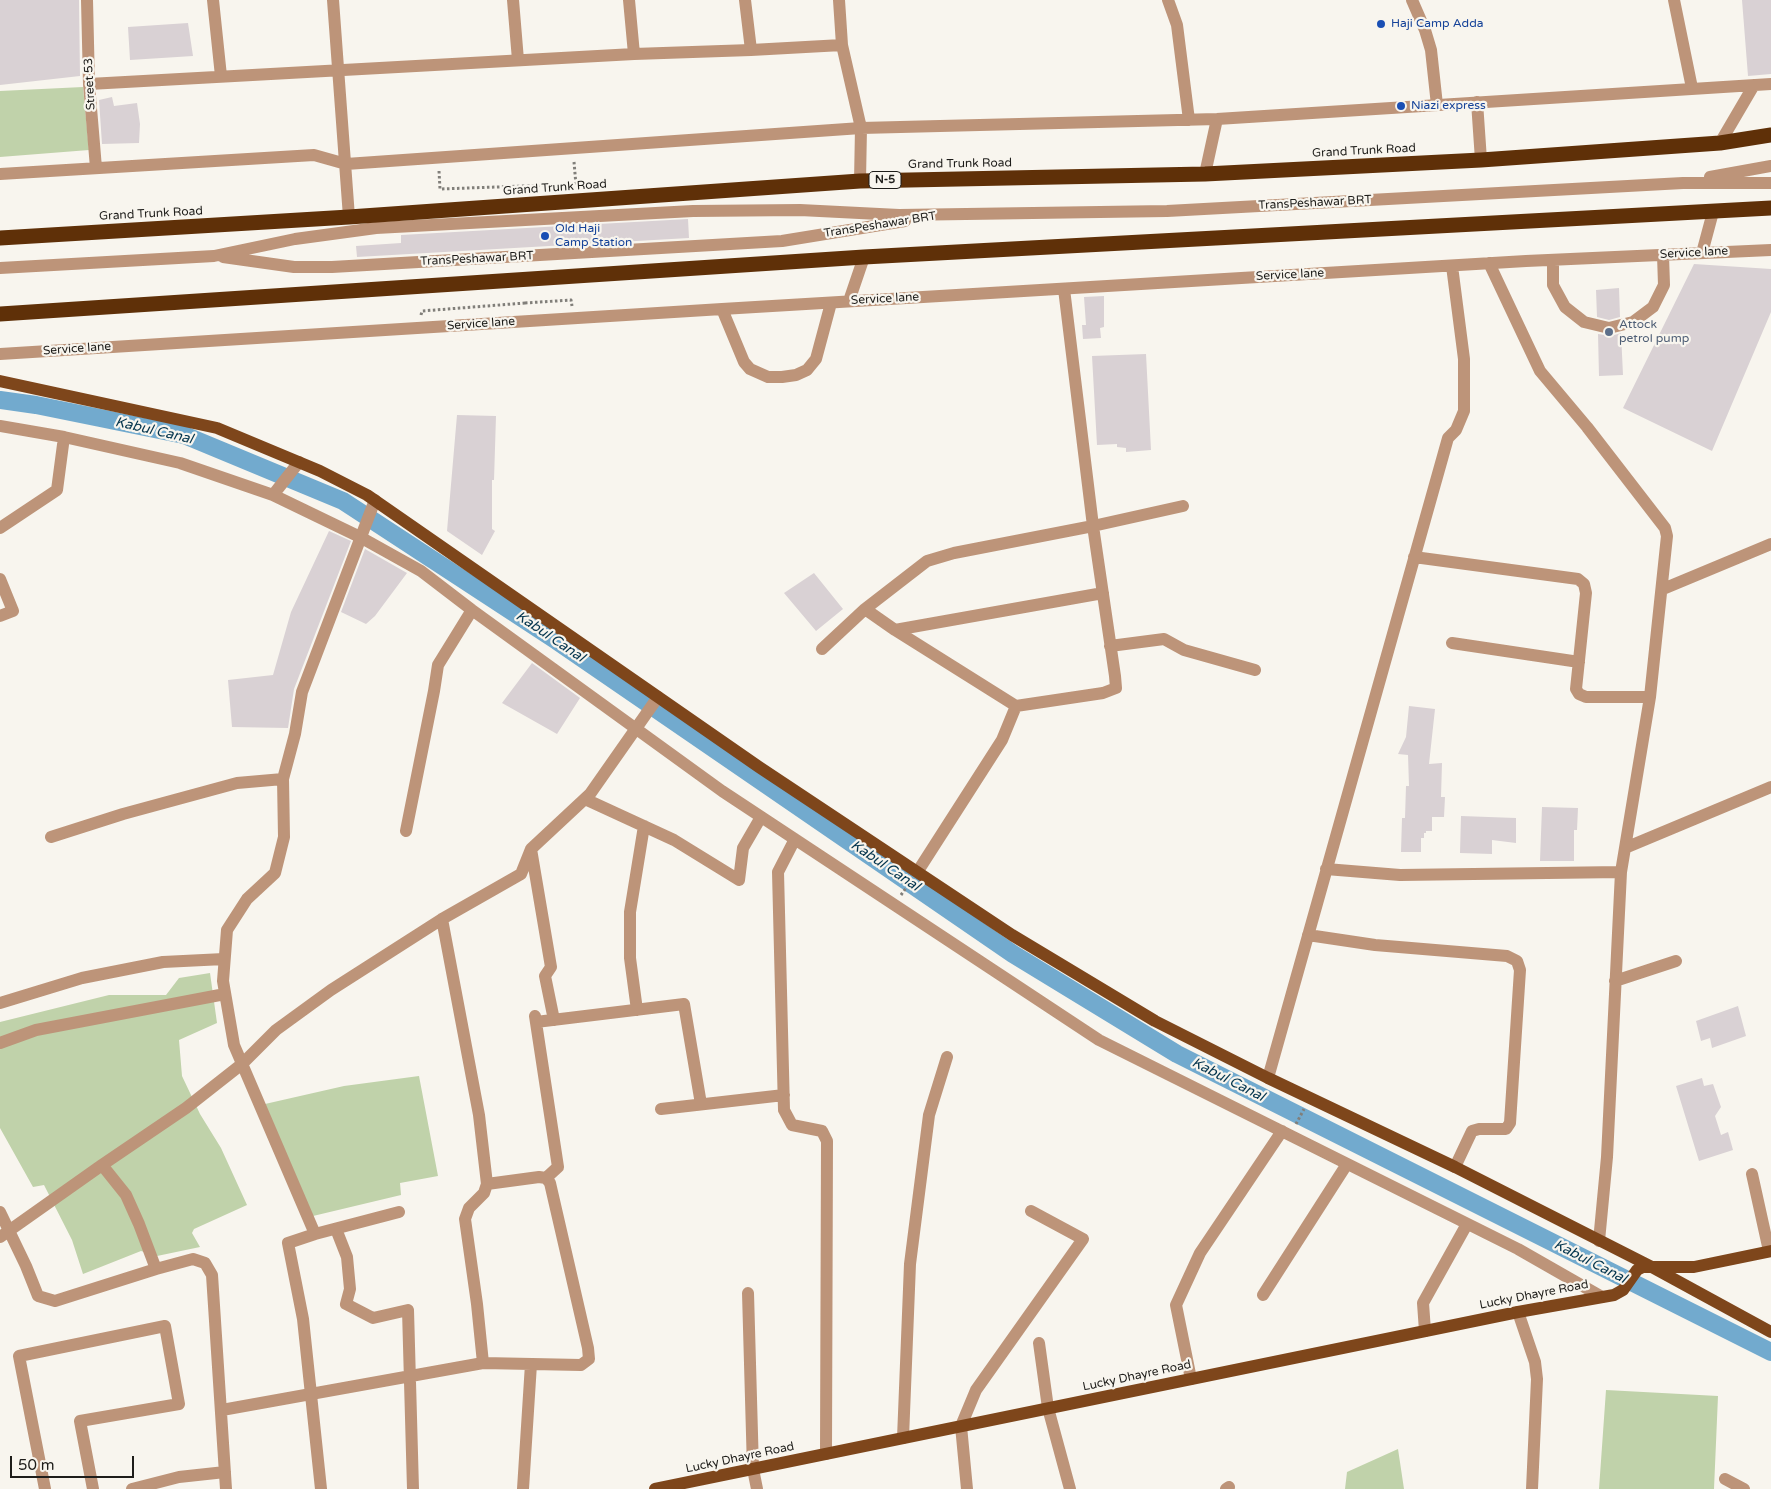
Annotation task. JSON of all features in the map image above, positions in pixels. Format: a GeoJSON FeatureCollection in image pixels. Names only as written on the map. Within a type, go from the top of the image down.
{"type":"FeatureCollection","features":[{"type":"Feature","properties":{"kind":"highway","name":"Grand Trunk Road"},"geometry":{"type":"LineString","coordinates":[[0,238],[349,217],[860,181],[1205,174],[1481,160],[1720,143],[1771,135]]}},
{"type":"Feature","properties":{"kind":"highway"},"geometry":{"type":"LineString","coordinates":[[0,314],[864,257],[1771,208]]}},
{"type":"Feature","properties":{"kind":"main road"},"geometry":{"type":"LineString","coordinates":[[0,381],[217,428],[296,466],[320,471],[374,503],[759,767],[1012,935],[1155,1021],[1268,1078],[1455,1167],[1599,1242],[1650,1266],[1771,1332]]}},
{"type":"Feature","properties":{"kind":"main road"},"geometry":{"type":"LineString","coordinates":[[1650,1266],[1694,1267],[1770,1251]]}},
{"type":"Feature","properties":{"kind":"main road","name":"Lucky Dhayre Road"},"geometry":{"type":"LineString","coordinates":[[655,1489],[1581,1299],[1614,1295],[1623,1290],[1637,1270],[1650,1266]]}},
{"type":"Feature","properties":{"kind":"street","name":"Street 53"},"geometry":{"type":"LineString","coordinates":[[87,0],[89,84],[96,168]]}},
{"type":"Feature","properties":{"kind":"street"},"geometry":{"type":"LineString","coordinates":[[213,0],[221,76]]}},
{"type":"Feature","properties":{"kind":"street"},"geometry":{"type":"LineString","coordinates":[[333,0],[349,217]]}},
{"type":"Feature","properties":{"kind":"street"},"geometry":{"type":"LineString","coordinates":[[513,0],[518,60]]}},
{"type":"Feature","properties":{"kind":"street"},"geometry":{"type":"LineString","coordinates":[[629,0],[634,54]]}},
{"type":"Feature","properties":{"kind":"street"},"geometry":{"type":"LineString","coordinates":[[745,0],[751,50]]}},
{"type":"Feature","properties":{"kind":"street"},"geometry":{"type":"LineString","coordinates":[[839,0],[842,45],[861,128],[860,181]]}},
{"type":"Feature","properties":{"kind":"street"},"geometry":{"type":"LineString","coordinates":[[1168,0],[1177,25],[1189,120]]}},
{"type":"Feature","properties":{"kind":"street"},"geometry":{"type":"LineString","coordinates":[[1412,0],[1431,50],[1437,105]]}},
{"type":"Feature","properties":{"kind":"street"},"geometry":{"type":"LineString","coordinates":[[1674,0],[1692,88]]}},
{"type":"Feature","properties":{"kind":"street"},"geometry":{"type":"LineString","coordinates":[[89,84],[518,60],[842,45]]}},
{"type":"Feature","properties":{"kind":"street"},"geometry":{"type":"LineString","coordinates":[[0,174],[314,156],[346,164],[861,128],[1217,119],[1771,84]]}},
{"type":"Feature","properties":{"kind":"street"},"geometry":{"type":"LineString","coordinates":[[1720,143],[1754,85]]}},
{"type":"Feature","properties":{"kind":"street"},"geometry":{"type":"LineString","coordinates":[[1477,102],[1481,160]]}},
{"type":"Feature","properties":{"kind":"street"},"geometry":{"type":"LineString","coordinates":[[1205,174],[1217,119]]}},
{"type":"Feature","properties":{"kind":"street","name":"TransPeshawar BRT"},"geometry":{"type":"LineString","coordinates":[[1683,182],[1771,166]]}},
{"type":"Feature","properties":{"kind":"street","name":"TransPeshawar BRT"},"geometry":{"type":"LineString","coordinates":[[0,268],[214,256],[295,239],[396,227],[692,211],[749,209],[947,215],[1167,211],[1683,182],[1771,183]]}},
{"type":"Feature","properties":{"kind":"street"},"geometry":{"type":"LineString","coordinates":[[1702,253],[1713,212]]}},
{"type":"Feature","properties":{"kind":"street","name":"TransPeshawar BRT"},"geometry":{"type":"LineString","coordinates":[[214,256],[294,267],[323,268],[782,241],[947,215]]}},
{"type":"Feature","properties":{"kind":"street","name":"Service lane"},"geometry":{"type":"LineString","coordinates":[[0,354],[1489,263],[1771,250]]}},
{"type":"Feature","properties":{"kind":"street"},"geometry":{"type":"LineString","coordinates":[[1553,260],[1553,285],[1564,307],[1584,322],[1608,328],[1633,322],[1652,307],[1664,285],[1664,254]]}},
{"type":"Feature","properties":{"kind":"street"},"geometry":{"type":"LineString","coordinates":[[849,301],[864,257]]}},
{"type":"Feature","properties":{"kind":"street"},"geometry":{"type":"LineString","coordinates":[[1489,263],[1540,371],[1587,427],[1665,528],[1667,536],[1650,697],[1621,872],[1607,1157],[1599,1242]]}},
{"type":"Feature","properties":{"kind":"street"},"geometry":{"type":"LineString","coordinates":[[1268,1078],[1448,438],[1456,430],[1464,411],[1464,359],[1452,266]]}},
{"type":"Feature","properties":{"kind":"street"},"geometry":{"type":"LineString","coordinates":[[865,609],[894,630],[1016,706],[1103,693],[1116,688],[1093,526],[1064,288]]}},
{"type":"Feature","properties":{"kind":"street"},"geometry":{"type":"LineString","coordinates":[[722,309],[744,362],[750,369],[768,377],[782,378],[807,370],[816,359],[831,303]]}},
{"type":"Feature","properties":{"kind":"street"},"geometry":{"type":"LineString","coordinates":[[0,426],[64,437],[180,463],[275,493],[362,534],[420,571],[722,791],[1100,1040],[1518,1249],[1602,1297]]}},
{"type":"Feature","properties":{"kind":"street"},"geometry":{"type":"LineString","coordinates":[[0,528],[57,490],[64,437]]}},
{"type":"Feature","properties":{"kind":"street"},"geometry":{"type":"LineString","coordinates":[[275,493],[296,466]]}},
{"type":"Feature","properties":{"kind":"street"},"geometry":{"type":"LineString","coordinates":[[314,1234],[234,1046],[223,981],[226,930],[247,899],[275,873],[284,837],[283,779],[295,734],[302,692],[374,503]]}},
{"type":"Feature","properties":{"kind":"street"},"geometry":{"type":"LineString","coordinates":[[822,649],[865,609],[927,562],[954,553],[1183,506]]}},
{"type":"Feature","properties":{"kind":"street"},"geometry":{"type":"LineString","coordinates":[[1662,589],[1771,544]]}},
{"type":"Feature","properties":{"kind":"street"},"geometry":{"type":"LineString","coordinates":[[1414,557],[1578,579],[1584,584],[1586,593],[1576,689],[1579,694],[1586,697],[1650,697]]}},
{"type":"Feature","properties":{"kind":"street"},"geometry":{"type":"LineString","coordinates":[[0,579],[13,611],[0,616]]}},
{"type":"Feature","properties":{"kind":"street"},"geometry":{"type":"LineString","coordinates":[[894,630],[1103,594]]}},
{"type":"Feature","properties":{"kind":"street"},"geometry":{"type":"LineString","coordinates":[[406,831],[438,665],[472,610]]}},
{"type":"Feature","properties":{"kind":"street"},"geometry":{"type":"LineString","coordinates":[[1110,646],[1164,640],[1184,650],[1255,670]]}},
{"type":"Feature","properties":{"kind":"street"},"geometry":{"type":"LineString","coordinates":[[1452,643],[1579,662]]}},
{"type":"Feature","properties":{"kind":"street"},"geometry":{"type":"LineString","coordinates":[[5,1234],[186,1108],[242,1064],[276,1030],[331,990],[442,919],[521,874],[531,850],[590,794],[658,698]]}},
{"type":"Feature","properties":{"kind":"street"},"geometry":{"type":"LineString","coordinates":[[918,871],[1002,740],[1016,706]]}},
{"type":"Feature","properties":{"kind":"street"},"geometry":{"type":"LineString","coordinates":[[51,837],[123,814],[237,783],[283,779]]}},
{"type":"Feature","properties":{"kind":"street"},"geometry":{"type":"LineString","coordinates":[[1625,848],[1771,787]]}},
{"type":"Feature","properties":{"kind":"street"},"geometry":{"type":"LineString","coordinates":[[585,799],[674,840],[739,880],[743,848],[761,817]]}},
{"type":"Feature","properties":{"kind":"street"},"geometry":{"type":"LineString","coordinates":[[637,1010],[630,958],[630,912],[644,826]]}},
{"type":"Feature","properties":{"kind":"street"},"geometry":{"type":"LineString","coordinates":[[795,839],[778,872],[784,1110],[792,1125],[822,1131],[828,1141],[826,1454]]}},
{"type":"Feature","properties":{"kind":"street"},"geometry":{"type":"LineString","coordinates":[[531,850],[551,967],[545,976],[554,1020]]}},
{"type":"Feature","properties":{"kind":"street"},"geometry":{"type":"LineString","coordinates":[[1326,869],[1400,875],[1621,872]]}},
{"type":"Feature","properties":{"kind":"street"},"geometry":{"type":"LineString","coordinates":[[442,919],[479,1115],[487,1184],[484,1193],[469,1208],[464,1219],[477,1304],[482,1363]]}},
{"type":"Feature","properties":{"kind":"street"},"geometry":{"type":"LineString","coordinates":[[1308,935],[1375,945],[1507,956],[1517,961],[1520,970],[1510,1123],[1506,1129],[1479,1129],[1472,1131],[1455,1167]]}},
{"type":"Feature","properties":{"kind":"street"},"geometry":{"type":"LineString","coordinates":[[0,1003],[82,978],[154,964],[224,959]]}},
{"type":"Feature","properties":{"kind":"street"},"geometry":{"type":"LineString","coordinates":[[1615,981],[1676,961]]}},
{"type":"Feature","properties":{"kind":"street"},"geometry":{"type":"LineString","coordinates":[[0,1042],[36,1030],[225,994]]}},
{"type":"Feature","properties":{"kind":"street"},"geometry":{"type":"LineString","coordinates":[[546,1178],[558,1167],[536,1019],[554,1020],[684,1004],[701,1104]]}},
{"type":"Feature","properties":{"kind":"street"},"geometry":{"type":"LineString","coordinates":[[903,1438],[910,1264],[929,1115],[947,1057]]}},
{"type":"Feature","properties":{"kind":"street"},"geometry":{"type":"LineString","coordinates":[[661,1109],[784,1095]]}},
{"type":"Feature","properties":{"kind":"street"},"geometry":{"type":"LineString","coordinates":[[1191,1379],[1176,1305],[1200,1253],[1286,1133]]}},
{"type":"Feature","properties":{"kind":"street"},"geometry":{"type":"LineString","coordinates":[[1263,1295],[1347,1164]]}},
{"type":"Feature","properties":{"kind":"street"},"geometry":{"type":"LineString","coordinates":[[102,1165],[126,1196],[156,1269]]}},
{"type":"Feature","properties":{"kind":"street"},"geometry":{"type":"LineString","coordinates":[[1752,1174],[1770,1251]]}},
{"type":"Feature","properties":{"kind":"street"},"geometry":{"type":"LineString","coordinates":[[222,1410],[482,1363],[581,1365],[589,1359],[550,1183],[546,1178],[539,1177],[487,1184]]}},
{"type":"Feature","properties":{"kind":"street"},"geometry":{"type":"LineString","coordinates":[[967,1489],[961,1426],[976,1390],[1083,1239],[1031,1211]]}},
{"type":"Feature","properties":{"kind":"street"},"geometry":{"type":"LineString","coordinates":[[0,1212],[5,1234],[38,1296],[55,1301],[193,1259],[205,1262],[212,1275],[226,1489]]}},
{"type":"Feature","properties":{"kind":"street"},"geometry":{"type":"LineString","coordinates":[[321,1489],[303,1319],[288,1243],[314,1234],[399,1212]]}},
{"type":"Feature","properties":{"kind":"street"},"geometry":{"type":"LineString","coordinates":[[1424,1331],[1423,1303],[1467,1224]]}},
{"type":"Feature","properties":{"kind":"street"},"geometry":{"type":"LineString","coordinates":[[336,1229],[347,1256],[350,1289],[346,1304],[373,1318],[408,1310],[413,1489]]}},
{"type":"Feature","properties":{"kind":"street"},"geometry":{"type":"LineString","coordinates":[[748,1293],[753,1469],[757,1489]]}},
{"type":"Feature","properties":{"kind":"street"},"geometry":{"type":"LineString","coordinates":[[1518,1312],[1535,1362],[1537,1379],[1532,1489]]}},
{"type":"Feature","properties":{"kind":"street"},"geometry":{"type":"LineString","coordinates":[[44,1489],[19,1356],[166,1326],[179,1404],[80,1421],[93,1489]]}},
{"type":"Feature","properties":{"kind":"street"},"geometry":{"type":"LineString","coordinates":[[1040,1343],[1048,1408],[1070,1489]]}},
{"type":"Feature","properties":{"kind":"street"},"geometry":{"type":"LineString","coordinates":[[523,1489],[531,1364]]}},
{"type":"Feature","properties":{"kind":"street"},"geometry":{"type":"LineString","coordinates":[[132,1489],[179,1477],[225,1472]]}},
{"type":"Feature","properties":{"kind":"street"},"geometry":{"type":"LineString","coordinates":[[1726,1479],[1744,1489]]}},
{"type":"Feature","properties":{"kind":"path"},"geometry":{"type":"LineString","coordinates":[[566,185],[576,185],[573,148]]}},
{"type":"Feature","properties":{"kind":"path"},"geometry":{"type":"LineString","coordinates":[[440,189],[556,185]]}},
{"type":"Feature","properties":{"kind":"path"},"geometry":{"type":"LineString","coordinates":[[422,311],[571,300]]}},
{"type":"Feature","properties":{"kind":"path"},"geometry":{"type":"LineString","coordinates":[[895,904],[918,871]]}},
{"type":"Feature","properties":{"kind":"path"},"geometry":{"type":"LineString","coordinates":[[1286,1133],[1310,1098]]}},
{"type":"Feature","properties":{"kind":"green space"},"geometry":{"type":"Polygon","coordinates":[[[83,87],[89,150],[0,157],[0,91],[83,87]]]}},
{"type":"Feature","properties":{"kind":"green space"},"geometry":{"type":"Polygon","coordinates":[[[210,973],[217,1023],[179,1040],[182,1076],[200,1114],[221,1148],[247,1205],[194,1229],[192,1233],[200,1247],[157,1256],[141,1251],[83,1274],[72,1240],[44,1185],[33,1187],[0,1128],[0,1022],[109,995],[166,995],[179,978],[210,973]]]}},
{"type":"Feature","properties":{"kind":"green space"},"geometry":{"type":"Polygon","coordinates":[[[419,1076],[438,1176],[400,1183],[401,1195],[313,1216],[265,1104],[344,1086],[419,1076]]]}},
{"type":"Feature","properties":{"kind":"green space"},"geometry":{"type":"Polygon","coordinates":[[[1606,1390],[1718,1396],[1714,1489],[1599,1489],[1606,1390]]]}},
{"type":"Feature","properties":{"kind":"green space"},"geometry":{"type":"Polygon","coordinates":[[[1398,1449],[1404,1489],[1345,1489],[1347,1472],[1398,1449]]]}},
{"type":"Feature","properties":{"kind":"building"},"geometry":{"type":"Polygon","coordinates":[[[0,0],[79,0],[80,76],[0,85],[0,0]]]}},
{"type":"Feature","properties":{"kind":"building"},"geometry":{"type":"Polygon","coordinates":[[[1742,0],[1771,0],[1771,74],[1748,76],[1742,0]]]}},
{"type":"Feature","properties":{"kind":"building"},"geometry":{"type":"Polygon","coordinates":[[[188,23],[193,56],[130,60],[128,27],[188,23]]]}},
{"type":"Feature","properties":{"kind":"building"},"geometry":{"type":"Polygon","coordinates":[[[112,97],[114,106],[137,103],[140,124],[139,143],[102,144],[99,100],[112,97]]]}},
{"type":"Feature","properties":{"kind":"building","name":"Old Haji Camp Station"},"geometry":{"type":"Polygon","coordinates":[[[688,219],[689,238],[357,257],[356,246],[401,243],[401,235],[688,219]]]}},
{"type":"Feature","properties":{"kind":"building"},"geometry":{"type":"Polygon","coordinates":[[[1694,264],[1771,269],[1771,312],[1712,451],[1623,408],[1694,264]]]}},
{"type":"Feature","properties":{"kind":"building"},"geometry":{"type":"Polygon","coordinates":[[[1619,288],[1620,317],[1609,320],[1597,317],[1596,290],[1619,288]]]}},
{"type":"Feature","properties":{"kind":"building"},"geometry":{"type":"Polygon","coordinates":[[[1104,296],[1104,327],[1100,328],[1101,338],[1083,339],[1082,325],[1086,325],[1084,297],[1104,296]]]}},
{"type":"Feature","properties":{"kind":"building"},"geometry":{"type":"Polygon","coordinates":[[[1621,333],[1623,375],[1599,376],[1598,334],[1611,336],[1621,333]]]}},
{"type":"Feature","properties":{"kind":"building"},"geometry":{"type":"Polygon","coordinates":[[[1146,354],[1151,450],[1126,452],[1126,448],[1117,447],[1117,444],[1097,445],[1092,356],[1146,354]]]}},
{"type":"Feature","properties":{"kind":"building"},"geometry":{"type":"Polygon","coordinates":[[[457,415],[496,416],[494,480],[492,480],[492,529],[495,531],[482,555],[447,531],[457,415]]]}},
{"type":"Feature","properties":{"kind":"building"},"geometry":{"type":"Polygon","coordinates":[[[329,531],[351,541],[294,689],[288,728],[232,727],[228,680],[273,675],[291,612],[329,531]]]}},
{"type":"Feature","properties":{"kind":"building"},"geometry":{"type":"Polygon","coordinates":[[[365,549],[407,573],[375,616],[366,624],[341,612],[365,549]]]}},
{"type":"Feature","properties":{"kind":"building"},"geometry":{"type":"Polygon","coordinates":[[[814,573],[843,609],[816,631],[784,593],[814,573]]]}},
{"type":"Feature","properties":{"kind":"building"},"geometry":{"type":"Polygon","coordinates":[[[532,663],[580,698],[557,734],[502,703],[532,663]]]}},
{"type":"Feature","properties":{"kind":"building"},"geometry":{"type":"Polygon","coordinates":[[[1409,706],[1435,709],[1429,764],[1442,763],[1441,797],[1445,797],[1444,817],[1432,817],[1432,831],[1426,831],[1424,838],[1421,838],[1421,852],[1401,852],[1402,818],[1405,818],[1406,786],[1409,786],[1408,755],[1398,754],[1406,737],[1409,706]]]}},
{"type":"Feature","properties":{"kind":"building"},"geometry":{"type":"Polygon","coordinates":[[[1542,807],[1578,808],[1577,830],[1574,830],[1574,861],[1540,861],[1542,807]]]}},
{"type":"Feature","properties":{"kind":"building"},"geometry":{"type":"Polygon","coordinates":[[[1461,816],[1516,818],[1516,843],[1492,840],[1492,854],[1460,853],[1461,816]]]}},
{"type":"Feature","properties":{"kind":"building"},"geometry":{"type":"Polygon","coordinates":[[[1738,1006],[1746,1036],[1712,1048],[1710,1038],[1701,1041],[1696,1021],[1738,1006]]]}},
{"type":"Feature","properties":{"kind":"building"},"geometry":{"type":"Polygon","coordinates":[[[1702,1078],[1704,1086],[1713,1084],[1721,1107],[1715,1116],[1721,1135],[1728,1132],[1733,1150],[1699,1161],[1676,1086],[1702,1078]]]}},
{"type":"Feature","properties":{"kind":"waterway","name":"Kabul Canal"},"geometry":{"type":"LineString","coordinates":[[0,400],[36,405],[184,435],[343,501],[557,641],[1013,954],[1177,1054],[1771,1352]]}},
{"type":"Feature","properties":{"kind":"place","name":"Haji Camp Adda"},"geometry":{"type":"Point","coordinates":[1381,24]}},
{"type":"Feature","properties":{"kind":"place","name":"Niazi express"},"geometry":{"type":"Point","coordinates":[1401,106]}},
{"type":"Feature","properties":{"kind":"place","name":"Old Haji Camp Station"},"geometry":{"type":"Point","coordinates":[545,236]}},
{"type":"Feature","properties":{"kind":"place","name":"Attock petrol pump"},"geometry":{"type":"Point","coordinates":[1609,332]}}]}
